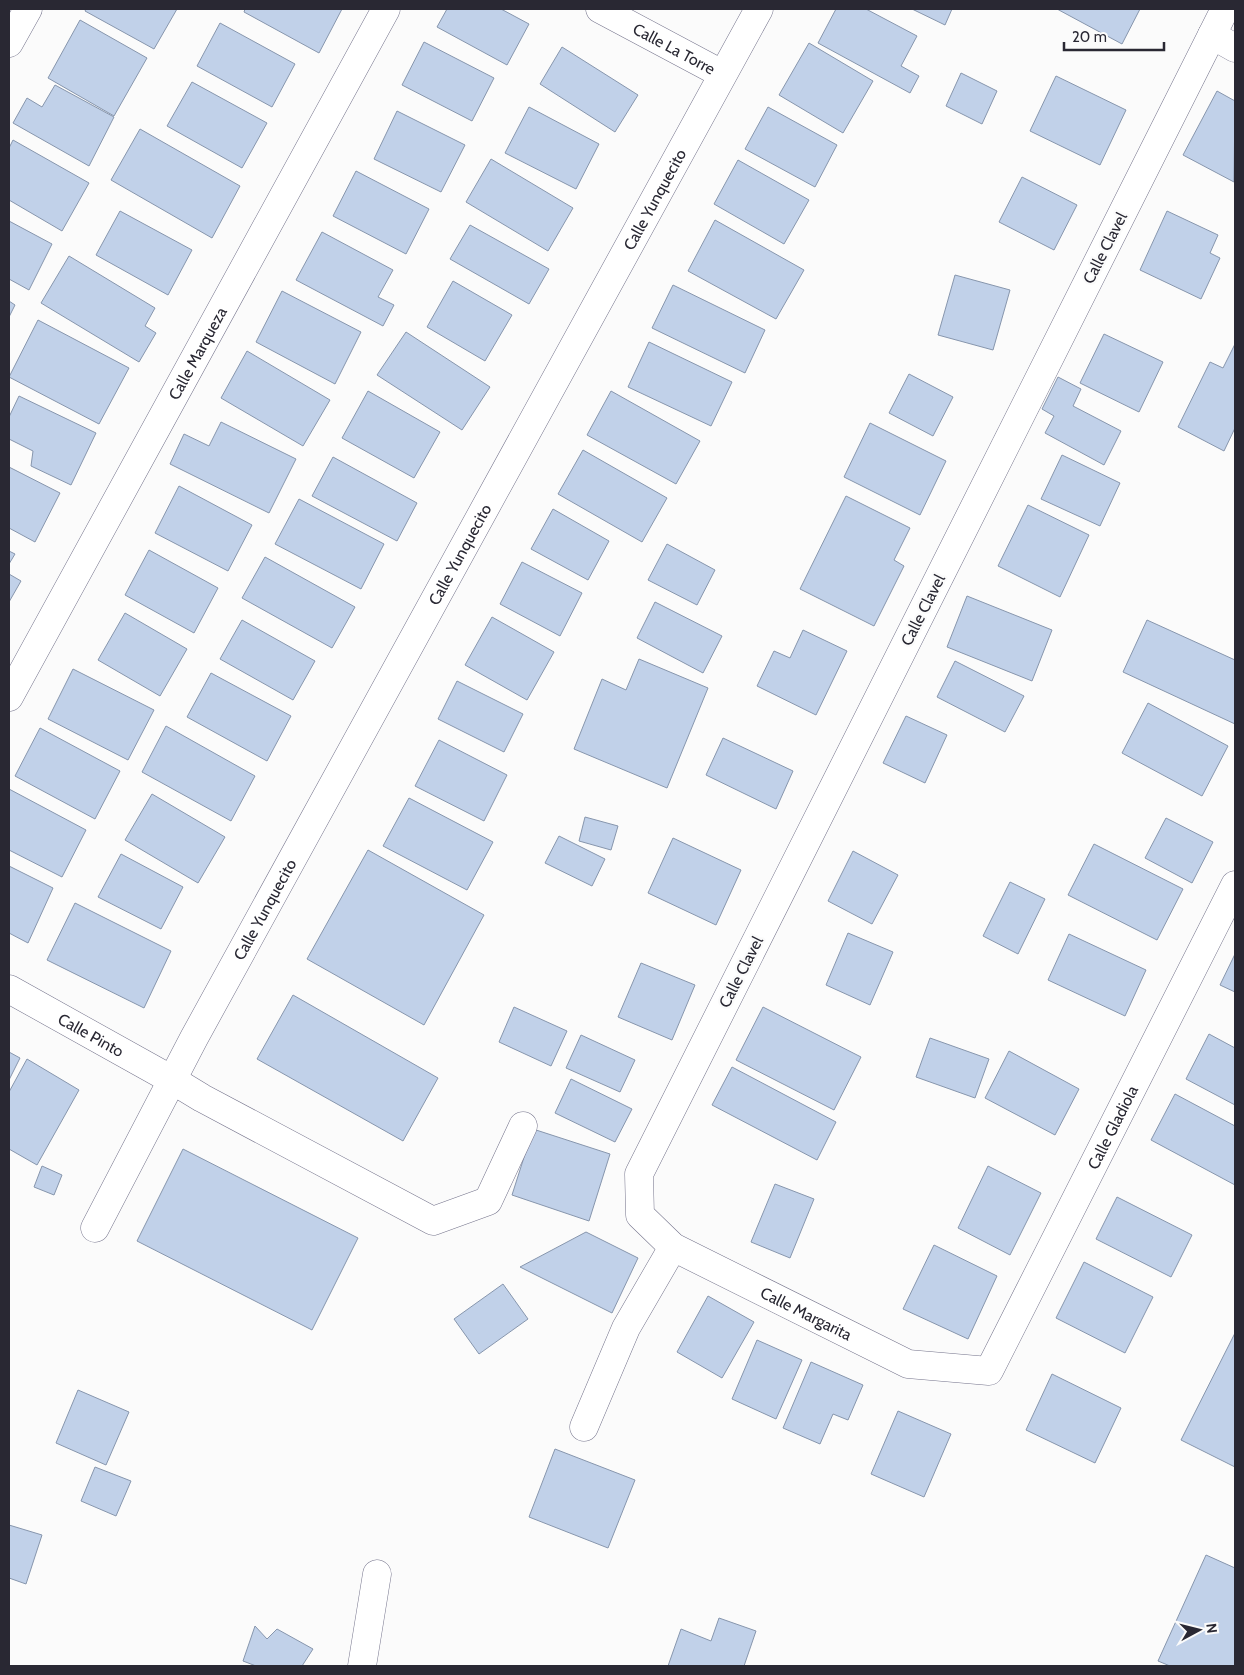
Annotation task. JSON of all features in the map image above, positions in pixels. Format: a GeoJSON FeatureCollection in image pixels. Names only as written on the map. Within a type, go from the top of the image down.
{"type":"FeatureCollection","features":[{"type":"Feature","properties":{"kind":"street"},"geometry":{"type":"LineString","coordinates":[[9,43],[28,9]]}},
{"type":"Feature","properties":{"kind":"street","name":"Calle Marqueza"},"geometry":{"type":"LineString","coordinates":[[9,696],[386,9]]}},
{"type":"Feature","properties":{"kind":"street","name":"Calle La Torre"},"geometry":{"type":"LineString","coordinates":[[600,9],[722,74]]}},
{"type":"Feature","properties":{"kind":"street","name":"Calle Yunquecito"},"geometry":{"type":"LineString","coordinates":[[169,1090],[204,1021],[759,9]]}},
{"type":"Feature","properties":{"kind":"street","name":"Calle Clavel"},"geometry":{"type":"LineString","coordinates":[[640,1216],[639,1174],[1224,41],[1225,9]]}},
{"type":"Feature","properties":{"kind":"street","name":"Calle Gladiola"},"geometry":{"type":"LineString","coordinates":[[989,1371],[1235,885]]}},
{"type":"Feature","properties":{"kind":"street","name":"Calle Pinto"},"geometry":{"type":"LineString","coordinates":[[9,989],[169,1090],[202,1098],[374,1192],[433,1221],[488,1201],[523,1126]]}},
{"type":"Feature","properties":{"kind":"street"},"geometry":{"type":"LineString","coordinates":[[95,1228],[169,1090]]}},
{"type":"Feature","properties":{"kind":"street","name":"Calle Margarita"},"geometry":{"type":"LineString","coordinates":[[640,1216],[673,1247],[908,1364],[989,1371]]}},
{"type":"Feature","properties":{"kind":"street"},"geometry":{"type":"LineString","coordinates":[[584,1427],[626,1328],[673,1247]]}},
{"type":"Feature","properties":{"kind":"street"},"geometry":{"type":"LineString","coordinates":[[362,1666],[377,1574]]}},
{"type":"Feature","properties":{"kind":"building"},"geometry":{"type":"Polygon","coordinates":[[[86,9],[177,9],[154,49],[85,11],[86,9]]]}},
{"type":"Feature","properties":{"kind":"building"},"geometry":{"type":"Polygon","coordinates":[[[245,9],[342,9],[319,53],[244,12],[245,9]]]}},
{"type":"Feature","properties":{"kind":"building"},"geometry":{"type":"Polygon","coordinates":[[[447,9],[501,9],[529,24],[507,65],[437,27],[447,9]]]}},
{"type":"Feature","properties":{"kind":"building"},"geometry":{"type":"Polygon","coordinates":[[[836,9],[866,9],[917,36],[901,66],[919,76],[910,93],[818,43],[836,9]]]}},
{"type":"Feature","properties":{"kind":"building"},"geometry":{"type":"Polygon","coordinates":[[[912,9],[952,9],[945,25],[912,9]]]}},
{"type":"Feature","properties":{"kind":"building"},"geometry":{"type":"Polygon","coordinates":[[[1057,9],[1140,9],[1122,44],[1057,9]]]}},
{"type":"Feature","properties":{"kind":"building"},"geometry":{"type":"Polygon","coordinates":[[[80,20],[147,58],[114,116],[48,78],[80,20]]]}},
{"type":"Feature","properties":{"kind":"building"},"geometry":{"type":"Polygon","coordinates":[[[220,23],[295,64],[272,107],[197,66],[220,23]]]}},
{"type":"Feature","properties":{"kind":"building"},"geometry":{"type":"Polygon","coordinates":[[[424,42],[494,78],[472,121],[402,85],[424,42]]]}},
{"type":"Feature","properties":{"kind":"building"},"geometry":{"type":"Polygon","coordinates":[[[809,43],[873,81],[843,133],[779,95],[809,43]]]}},
{"type":"Feature","properties":{"kind":"building"},"geometry":{"type":"Polygon","coordinates":[[[562,47],[638,95],[615,132],[540,84],[562,47]]]}},
{"type":"Feature","properties":{"kind":"building"},"geometry":{"type":"Polygon","coordinates":[[[961,73],[997,91],[982,124],[946,106],[961,73]]]}},
{"type":"Feature","properties":{"kind":"building"},"geometry":{"type":"Polygon","coordinates":[[[1056,76],[1126,110],[1100,165],[1030,131],[1056,76]]]}},
{"type":"Feature","properties":{"kind":"building"},"geometry":{"type":"Polygon","coordinates":[[[192,82],[267,123],[242,168],[167,126],[192,82]]]}},
{"type":"Feature","properties":{"kind":"building"},"geometry":{"type":"Polygon","coordinates":[[[55,85],[114,117],[89,166],[13,123],[27,98],[42,107],[55,85]]]}},
{"type":"Feature","properties":{"kind":"building"},"geometry":{"type":"Polygon","coordinates":[[[1217,91],[1235,101],[1234,182],[1183,155],[1217,91]]]}},
{"type":"Feature","properties":{"kind":"building"},"geometry":{"type":"Polygon","coordinates":[[[529,107],[599,144],[576,189],[505,153],[529,107]]]}},
{"type":"Feature","properties":{"kind":"building"},"geometry":{"type":"Polygon","coordinates":[[[768,107],[837,145],[815,187],[745,149],[768,107]]]}},
{"type":"Feature","properties":{"kind":"building"},"geometry":{"type":"Polygon","coordinates":[[[397,111],[465,145],[441,192],[374,159],[397,111]]]}},
{"type":"Feature","properties":{"kind":"building"},"geometry":{"type":"Polygon","coordinates":[[[140,129],[240,186],[212,238],[111,180],[140,129]]]}},
{"type":"Feature","properties":{"kind":"building"},"geometry":{"type":"Polygon","coordinates":[[[13,140],[89,183],[62,231],[9,200],[9,148],[13,140]]]}},
{"type":"Feature","properties":{"kind":"building"},"geometry":{"type":"Polygon","coordinates":[[[491,159],[573,208],[548,251],[466,202],[491,159]]]}},
{"type":"Feature","properties":{"kind":"building"},"geometry":{"type":"Polygon","coordinates":[[[738,160],[809,200],[784,244],[714,204],[738,160]]]}},
{"type":"Feature","properties":{"kind":"building"},"geometry":{"type":"Polygon","coordinates":[[[356,171],[429,209],[406,254],[333,216],[356,171]]]}},
{"type":"Feature","properties":{"kind":"building"},"geometry":{"type":"Polygon","coordinates":[[[1022,177],[1077,205],[1054,250],[999,222],[1022,177]]]}},
{"type":"Feature","properties":{"kind":"building"},"geometry":{"type":"Polygon","coordinates":[[[120,211],[192,250],[168,295],[96,255],[120,211]]]}},
{"type":"Feature","properties":{"kind":"building"},"geometry":{"type":"Polygon","coordinates":[[[1167,211],[1218,235],[1210,253],[1220,258],[1201,299],[1140,270],[1167,211]]]}},
{"type":"Feature","properties":{"kind":"building"},"geometry":{"type":"Polygon","coordinates":[[[715,220],[804,270],[776,319],[688,271],[715,220]]]}},
{"type":"Feature","properties":{"kind":"building"},"geometry":{"type":"Polygon","coordinates":[[[9,221],[52,244],[29,290],[9,279],[9,221]]]}},
{"type":"Feature","properties":{"kind":"building"},"geometry":{"type":"Polygon","coordinates":[[[470,225],[549,269],[529,304],[450,259],[470,225]]]}},
{"type":"Feature","properties":{"kind":"building"},"geometry":{"type":"Polygon","coordinates":[[[322,232],[393,270],[378,297],[394,305],[383,326],[296,280],[322,232]]]}},
{"type":"Feature","properties":{"kind":"building"},"geometry":{"type":"Polygon","coordinates":[[[69,256],[155,308],[145,326],[156,333],[139,362],[41,303],[69,256]]]}},
{"type":"Feature","properties":{"kind":"building"},"geometry":{"type":"Polygon","coordinates":[[[955,275],[1010,290],[993,350],[938,335],[955,275]]]}},
{"type":"Feature","properties":{"kind":"building"},"geometry":{"type":"Polygon","coordinates":[[[453,281],[512,315],[485,361],[427,327],[453,281]]]}},
{"type":"Feature","properties":{"kind":"building"},"geometry":{"type":"Polygon","coordinates":[[[673,285],[765,330],[745,373],[652,328],[673,285]]]}},
{"type":"Feature","properties":{"kind":"building"},"geometry":{"type":"Polygon","coordinates":[[[282,291],[361,332],[335,384],[256,342],[282,291]]]}},
{"type":"Feature","properties":{"kind":"building"},"geometry":{"type":"Polygon","coordinates":[[[9,301],[15,305],[9,317],[9,301]]]}},
{"type":"Feature","properties":{"kind":"building"},"geometry":{"type":"Polygon","coordinates":[[[38,320],[129,368],[99,424],[9,377],[38,320]]]}},
{"type":"Feature","properties":{"kind":"building"},"geometry":{"type":"Polygon","coordinates":[[[406,332],[490,387],[462,430],[377,375],[406,332]]]}},
{"type":"Feature","properties":{"kind":"building"},"geometry":{"type":"Polygon","coordinates":[[[1104,334],[1163,362],[1139,412],[1080,383],[1104,334]]]}},
{"type":"Feature","properties":{"kind":"building"},"geometry":{"type":"Polygon","coordinates":[[[649,342],[732,382],[711,426],[628,387],[649,342]]]}},
{"type":"Feature","properties":{"kind":"building"},"geometry":{"type":"Polygon","coordinates":[[[1235,344],[1235,428],[1224,451],[1178,427],[1210,362],[1223,368],[1235,344]]]}},
{"type":"Feature","properties":{"kind":"building"},"geometry":{"type":"Polygon","coordinates":[[[247,351],[330,400],[303,446],[221,398],[247,351]]]}},
{"type":"Feature","properties":{"kind":"building"},"geometry":{"type":"Polygon","coordinates":[[[909,374],[953,397],[933,436],[889,413],[909,374]]]}},
{"type":"Feature","properties":{"kind":"building"},"geometry":{"type":"Polygon","coordinates":[[[1058,377],[1081,389],[1073,406],[1121,431],[1104,465],[1045,433],[1054,416],[1042,409],[1058,377]]]}},
{"type":"Feature","properties":{"kind":"building"},"geometry":{"type":"Polygon","coordinates":[[[368,391],[440,432],[414,478],[342,438],[368,391]]]}},
{"type":"Feature","properties":{"kind":"building"},"geometry":{"type":"Polygon","coordinates":[[[611,391],[700,441],[676,484],[587,435],[611,391]]]}},
{"type":"Feature","properties":{"kind":"building"},"geometry":{"type":"Polygon","coordinates":[[[19,396],[96,433],[71,485],[31,466],[33,451],[9,439],[9,417],[19,396]]]}},
{"type":"Feature","properties":{"kind":"building"},"geometry":{"type":"Polygon","coordinates":[[[221,422],[296,459],[269,513],[170,464],[184,434],[209,446],[221,422]]]}},
{"type":"Feature","properties":{"kind":"building"},"geometry":{"type":"Polygon","coordinates":[[[870,423],[946,461],[920,515],[844,477],[870,423]]]}},
{"type":"Feature","properties":{"kind":"building"},"geometry":{"type":"Polygon","coordinates":[[[583,450],[667,498],[642,542],[558,494],[583,450]]]}},
{"type":"Feature","properties":{"kind":"building"},"geometry":{"type":"Polygon","coordinates":[[[1062,455],[1120,483],[1100,526],[1041,499],[1062,455]]]}},
{"type":"Feature","properties":{"kind":"building"},"geometry":{"type":"Polygon","coordinates":[[[333,457],[417,503],[397,541],[312,496],[333,457]]]}},
{"type":"Feature","properties":{"kind":"building"},"geometry":{"type":"Polygon","coordinates":[[[9,467],[60,493],[35,542],[9,528],[9,467]]]}},
{"type":"Feature","properties":{"kind":"building"},"geometry":{"type":"Polygon","coordinates":[[[179,486],[252,525],[228,571],[155,533],[179,486]]]}},
{"type":"Feature","properties":{"kind":"building"},"geometry":{"type":"Polygon","coordinates":[[[846,496],[910,528],[894,560],[904,566],[874,626],[800,589],[846,496]]]}},
{"type":"Feature","properties":{"kind":"building"},"geometry":{"type":"Polygon","coordinates":[[[299,499],[384,544],[361,589],[275,544],[299,499]]]}},
{"type":"Feature","properties":{"kind":"building"},"geometry":{"type":"Polygon","coordinates":[[[1028,505],[1089,535],[1060,597],[998,566],[1028,505]]]}},
{"type":"Feature","properties":{"kind":"building"},"geometry":{"type":"Polygon","coordinates":[[[553,509],[609,541],[588,580],[531,549],[553,509]]]}},
{"type":"Feature","properties":{"kind":"building"},"geometry":{"type":"Polygon","coordinates":[[[667,544],[715,570],[697,605],[648,580],[667,544]]]}},
{"type":"Feature","properties":{"kind":"building"},"geometry":{"type":"Polygon","coordinates":[[[149,550],[218,588],[194,633],[125,595],[149,550]]]}},
{"type":"Feature","properties":{"kind":"building"},"geometry":{"type":"Polygon","coordinates":[[[9,551],[15,554],[9,564],[9,551]]]}},
{"type":"Feature","properties":{"kind":"building"},"geometry":{"type":"Polygon","coordinates":[[[265,557],[355,607],[332,648],[242,598],[265,557]]]}},
{"type":"Feature","properties":{"kind":"building"},"geometry":{"type":"Polygon","coordinates":[[[522,562],[582,593],[560,636],[500,604],[522,562]]]}},
{"type":"Feature","properties":{"kind":"building"},"geometry":{"type":"Polygon","coordinates":[[[9,574],[21,581],[9,602],[9,574]]]}},
{"type":"Feature","properties":{"kind":"building"},"geometry":{"type":"Polygon","coordinates":[[[967,596],[1052,630],[1032,681],[947,647],[967,596]]]}},
{"type":"Feature","properties":{"kind":"building"},"geometry":{"type":"Polygon","coordinates":[[[655,602],[722,636],[703,673],[637,638],[655,602]]]}},
{"type":"Feature","properties":{"kind":"building"},"geometry":{"type":"Polygon","coordinates":[[[125,613],[187,649],[160,696],[98,660],[125,613]]]}},
{"type":"Feature","properties":{"kind":"building"},"geometry":{"type":"Polygon","coordinates":[[[492,617],[554,652],[527,700],[465,665],[492,617]]]}},
{"type":"Feature","properties":{"kind":"building"},"geometry":{"type":"Polygon","coordinates":[[[242,620],[315,661],[293,700],[220,659],[242,620]]]}},
{"type":"Feature","properties":{"kind":"building"},"geometry":{"type":"Polygon","coordinates":[[[1147,620],[1235,660],[1235,724],[1123,672],[1147,620]]]}},
{"type":"Feature","properties":{"kind":"building"},"geometry":{"type":"Polygon","coordinates":[[[803,630],[847,651],[816,715],[757,686],[774,651],[790,658],[803,630]]]}},
{"type":"Feature","properties":{"kind":"building"},"geometry":{"type":"Polygon","coordinates":[[[639,659],[708,688],[667,788],[574,749],[602,679],[626,690],[639,659]]]}},
{"type":"Feature","properties":{"kind":"building"},"geometry":{"type":"Polygon","coordinates":[[[955,661],[1024,696],[1005,732],[937,697],[955,661]]]}},
{"type":"Feature","properties":{"kind":"building"},"geometry":{"type":"Polygon","coordinates":[[[73,669],[154,710],[128,760],[48,719],[73,669]]]}},
{"type":"Feature","properties":{"kind":"building"},"geometry":{"type":"Polygon","coordinates":[[[211,673],[291,716],[267,761],[187,717],[211,673]]]}},
{"type":"Feature","properties":{"kind":"building"},"geometry":{"type":"Polygon","coordinates":[[[457,681],[523,714],[504,752],[438,719],[457,681]]]}},
{"type":"Feature","properties":{"kind":"building"},"geometry":{"type":"Polygon","coordinates":[[[1148,703],[1228,746],[1202,796],[1122,753],[1148,703]]]}},
{"type":"Feature","properties":{"kind":"building"},"geometry":{"type":"Polygon","coordinates":[[[906,716],[947,735],[925,783],[883,763],[906,716]]]}},
{"type":"Feature","properties":{"kind":"building"},"geometry":{"type":"Polygon","coordinates":[[[166,726],[255,776],[231,821],[142,772],[166,726]]]}},
{"type":"Feature","properties":{"kind":"building"},"geometry":{"type":"Polygon","coordinates":[[[40,728],[120,771],[95,819],[15,776],[40,728]]]}},
{"type":"Feature","properties":{"kind":"building"},"geometry":{"type":"Polygon","coordinates":[[[723,738],[793,771],[776,809],[706,775],[723,738]]]}},
{"type":"Feature","properties":{"kind":"building"},"geometry":{"type":"Polygon","coordinates":[[[439,740],[507,775],[484,821],[415,786],[439,740]]]}},
{"type":"Feature","properties":{"kind":"building"},"geometry":{"type":"Polygon","coordinates":[[[9,789],[86,830],[62,877],[9,850],[9,789]]]}},
{"type":"Feature","properties":{"kind":"building"},"geometry":{"type":"Polygon","coordinates":[[[152,794],[225,837],[198,883],[125,840],[152,794]]]}},
{"type":"Feature","properties":{"kind":"building"},"geometry":{"type":"Polygon","coordinates":[[[409,798],[493,842],[467,890],[383,846],[409,798]]]}},
{"type":"Feature","properties":{"kind":"building"},"geometry":{"type":"Polygon","coordinates":[[[585,817],[618,826],[611,850],[579,841],[585,817]]]}},
{"type":"Feature","properties":{"kind":"building"},"geometry":{"type":"Polygon","coordinates":[[[1166,818],[1213,842],[1192,883],[1145,858],[1166,818]]]}},
{"type":"Feature","properties":{"kind":"building"},"geometry":{"type":"Polygon","coordinates":[[[559,836],[605,859],[592,886],[545,863],[559,836]]]}},
{"type":"Feature","properties":{"kind":"building"},"geometry":{"type":"Polygon","coordinates":[[[673,838],[741,870],[716,925],[648,893],[673,838]]]}},
{"type":"Feature","properties":{"kind":"building"},"geometry":{"type":"Polygon","coordinates":[[[1094,844],[1183,889],[1157,940],[1068,895],[1094,844]]]}},
{"type":"Feature","properties":{"kind":"building"},"geometry":{"type":"Polygon","coordinates":[[[368,850],[484,915],[424,1025],[307,959],[368,850]]]}},
{"type":"Feature","properties":{"kind":"building"},"geometry":{"type":"Polygon","coordinates":[[[853,851],[898,875],[872,924],[828,901],[853,851]]]}},
{"type":"Feature","properties":{"kind":"building"},"geometry":{"type":"Polygon","coordinates":[[[121,854],[183,887],[161,929],[98,897],[121,854]]]}},
{"type":"Feature","properties":{"kind":"building"},"geometry":{"type":"Polygon","coordinates":[[[9,866],[53,888],[28,943],[9,933],[9,866]]]}},
{"type":"Feature","properties":{"kind":"building"},"geometry":{"type":"Polygon","coordinates":[[[1010,882],[1045,899],[1018,954],[983,936],[1010,882]]]}},
{"type":"Feature","properties":{"kind":"building"},"geometry":{"type":"Polygon","coordinates":[[[75,903],[171,951],[144,1008],[47,960],[75,903]]]}},
{"type":"Feature","properties":{"kind":"building"},"geometry":{"type":"Polygon","coordinates":[[[848,933],[893,952],[870,1005],[826,985],[848,933]]]}},
{"type":"Feature","properties":{"kind":"building"},"geometry":{"type":"Polygon","coordinates":[[[1069,934],[1146,970],[1125,1016],[1048,980],[1069,934]]]}},
{"type":"Feature","properties":{"kind":"building"},"geometry":{"type":"Polygon","coordinates":[[[1235,954],[1235,992],[1220,985],[1235,954]]]}},
{"type":"Feature","properties":{"kind":"building"},"geometry":{"type":"Polygon","coordinates":[[[641,963],[695,985],[672,1040],[618,1017],[641,963]]]}},
{"type":"Feature","properties":{"kind":"building"},"geometry":{"type":"Polygon","coordinates":[[[293,995],[438,1078],[403,1141],[257,1059],[293,995]]]}},
{"type":"Feature","properties":{"kind":"building"},"geometry":{"type":"Polygon","coordinates":[[[514,1007],[567,1031],[551,1066],[499,1042],[514,1007]]]}},
{"type":"Feature","properties":{"kind":"building"},"geometry":{"type":"Polygon","coordinates":[[[763,1007],[861,1057],[834,1110],[736,1060],[763,1007]]]}},
{"type":"Feature","properties":{"kind":"building"},"geometry":{"type":"Polygon","coordinates":[[[1209,1034],[1235,1048],[1235,1105],[1186,1079],[1209,1034]]]}},
{"type":"Feature","properties":{"kind":"building"},"geometry":{"type":"Polygon","coordinates":[[[581,1035],[635,1060],[620,1092],[566,1068],[581,1035]]]}},
{"type":"Feature","properties":{"kind":"building"},"geometry":{"type":"Polygon","coordinates":[[[930,1038],[989,1059],[975,1098],[916,1077],[930,1038]]]}},
{"type":"Feature","properties":{"kind":"building"},"geometry":{"type":"Polygon","coordinates":[[[1009,1051],[1079,1089],[1055,1135],[985,1098],[1009,1051]]]}},
{"type":"Feature","properties":{"kind":"building"},"geometry":{"type":"Polygon","coordinates":[[[9,1052],[20,1058],[9,1080],[9,1052]]]}},
{"type":"Feature","properties":{"kind":"building"},"geometry":{"type":"Polygon","coordinates":[[[27,1059],[79,1090],[37,1165],[9,1149],[9,1092],[27,1059]]]}},
{"type":"Feature","properties":{"kind":"building"},"geometry":{"type":"Polygon","coordinates":[[[732,1067],[836,1122],[817,1160],[712,1105],[732,1067]]]}},
{"type":"Feature","properties":{"kind":"building"},"geometry":{"type":"Polygon","coordinates":[[[571,1079],[632,1109],[615,1142],[555,1113],[571,1079]]]}},
{"type":"Feature","properties":{"kind":"building"},"geometry":{"type":"Polygon","coordinates":[[[1175,1094],[1235,1126],[1235,1185],[1151,1140],[1175,1094]]]}},
{"type":"Feature","properties":{"kind":"building"},"geometry":{"type":"Polygon","coordinates":[[[533,1129],[610,1154],[589,1221],[512,1195],[533,1129]]]}},
{"type":"Feature","properties":{"kind":"building"},"geometry":{"type":"Polygon","coordinates":[[[183,1149],[358,1238],[312,1330],[137,1241],[183,1149]]]}},
{"type":"Feature","properties":{"kind":"building"},"geometry":{"type":"Polygon","coordinates":[[[42,1166],[62,1175],[54,1195],[34,1187],[42,1166]]]}},
{"type":"Feature","properties":{"kind":"building"},"geometry":{"type":"Polygon","coordinates":[[[988,1166],[1041,1193],[1010,1255],[958,1228],[988,1166]]]}},
{"type":"Feature","properties":{"kind":"building"},"geometry":{"type":"Polygon","coordinates":[[[775,1184],[814,1199],[790,1258],[751,1242],[775,1184]]]}},
{"type":"Feature","properties":{"kind":"building"},"geometry":{"type":"Polygon","coordinates":[[[1117,1197],[1192,1235],[1171,1277],[1096,1239],[1117,1197]]]}},
{"type":"Feature","properties":{"kind":"building"},"geometry":{"type":"Polygon","coordinates":[[[586,1232],[638,1258],[612,1313],[520,1267],[586,1232]]]}},
{"type":"Feature","properties":{"kind":"building"},"geometry":{"type":"Polygon","coordinates":[[[934,1245],[997,1276],[968,1339],[903,1309],[934,1245]]]}},
{"type":"Feature","properties":{"kind":"building"},"geometry":{"type":"Polygon","coordinates":[[[1084,1262],[1153,1297],[1125,1353],[1056,1318],[1084,1262]]]}},
{"type":"Feature","properties":{"kind":"building"},"geometry":{"type":"Polygon","coordinates":[[[503,1284],[528,1319],[479,1354],[454,1319],[503,1284]]]}},
{"type":"Feature","properties":{"kind":"building"},"geometry":{"type":"Polygon","coordinates":[[[708,1296],[754,1322],[722,1378],[677,1352],[708,1296]]]}},
{"type":"Feature","properties":{"kind":"building"},"geometry":{"type":"Polygon","coordinates":[[[1235,1333],[1235,1467],[1181,1440],[1235,1333]]]}},
{"type":"Feature","properties":{"kind":"building"},"geometry":{"type":"Polygon","coordinates":[[[757,1340],[802,1360],[776,1419],[732,1399],[757,1340]]]}},
{"type":"Feature","properties":{"kind":"building"},"geometry":{"type":"Polygon","coordinates":[[[811,1362],[863,1385],[848,1420],[833,1414],[820,1444],[783,1428],[811,1362]]]}},
{"type":"Feature","properties":{"kind":"building"},"geometry":{"type":"Polygon","coordinates":[[[1052,1374],[1121,1408],[1095,1463],[1026,1430],[1052,1374]]]}},
{"type":"Feature","properties":{"kind":"building"},"geometry":{"type":"Polygon","coordinates":[[[78,1390],[129,1412],[106,1465],[56,1443],[78,1390]]]}},
{"type":"Feature","properties":{"kind":"building"},"geometry":{"type":"Polygon","coordinates":[[[898,1411],[951,1434],[924,1497],[871,1474],[898,1411]]]}},
{"type":"Feature","properties":{"kind":"building"},"geometry":{"type":"Polygon","coordinates":[[[555,1449],[635,1480],[608,1548],[529,1517],[555,1449]]]}},
{"type":"Feature","properties":{"kind":"building"},"geometry":{"type":"Polygon","coordinates":[[[95,1467],[131,1481],[116,1516],[81,1501],[95,1467]]]}},
{"type":"Feature","properties":{"kind":"building"},"geometry":{"type":"Polygon","coordinates":[[[9,1525],[42,1535],[26,1584],[9,1578],[9,1525]]]}},
{"type":"Feature","properties":{"kind":"building"},"geometry":{"type":"Polygon","coordinates":[[[1206,1555],[1235,1568],[1235,1666],[1170,1666],[1158,1661],[1206,1555]]]}},
{"type":"Feature","properties":{"kind":"building"},"geometry":{"type":"Polygon","coordinates":[[[719,1618],[756,1631],[744,1666],[668,1666],[681,1629],[711,1641],[719,1618]]]}},
{"type":"Feature","properties":{"kind":"building"},"geometry":{"type":"Polygon","coordinates":[[[255,1626],[267,1639],[277,1629],[313,1649],[302,1666],[256,1666],[243,1661],[255,1626]]]}}]}
